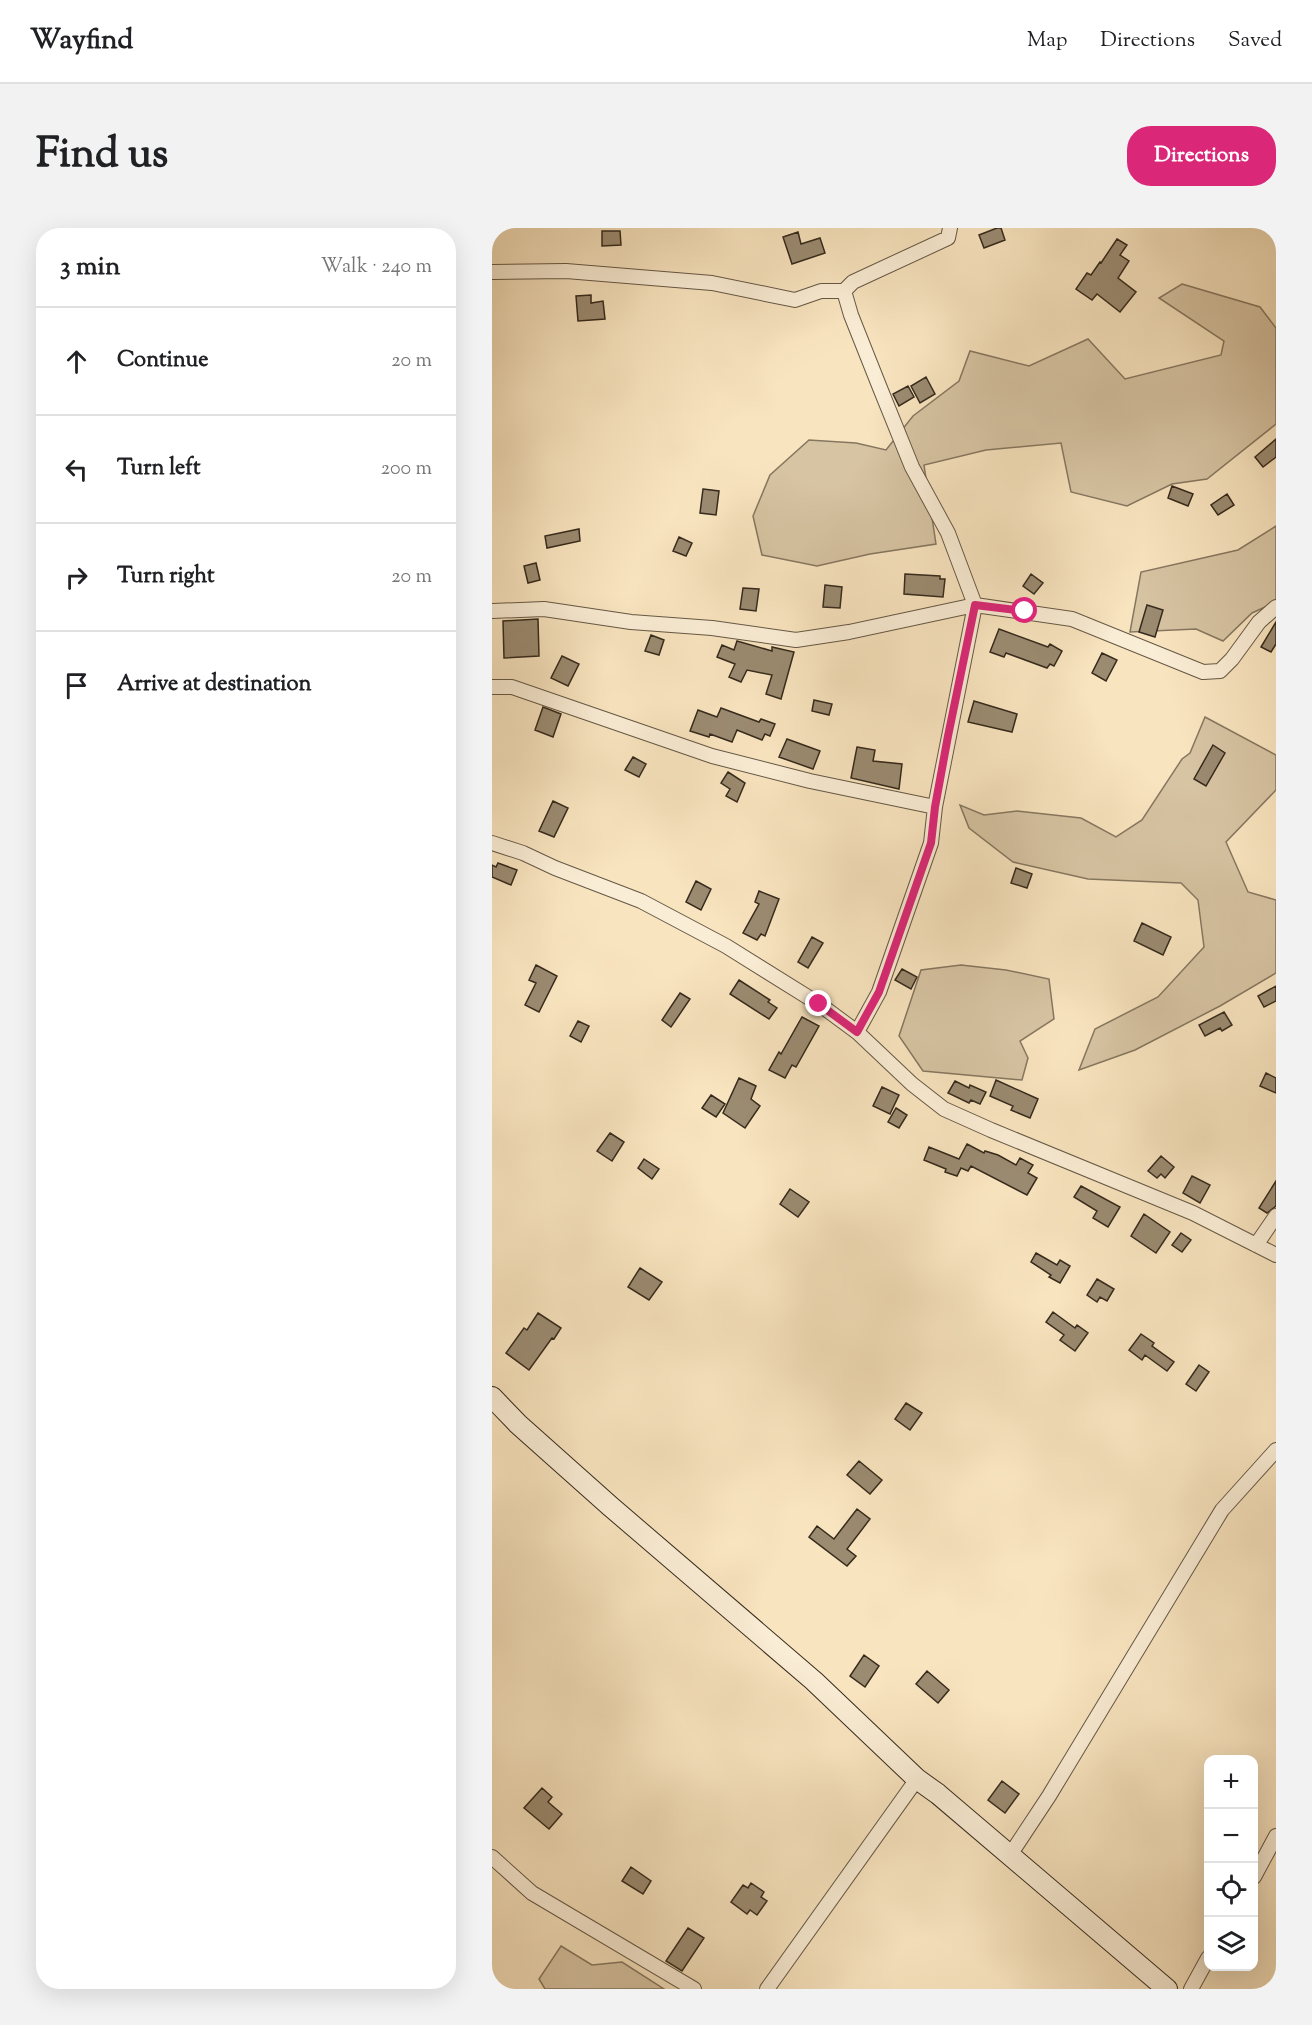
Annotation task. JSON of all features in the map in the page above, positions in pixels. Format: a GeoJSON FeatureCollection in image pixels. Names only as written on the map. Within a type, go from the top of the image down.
{"type":"FeatureCollection","features":[{"type":"Feature","properties":{"kind":"main road"},"geometry":{"type":"LineString","coordinates":[[492,1397],[518,1424],[610,1506],[814,1681],[917,1779],[938,1794],[1167,1989]]}},
{"type":"Feature","properties":{"kind":"street"},"geometry":{"type":"LineString","coordinates":[[492,272],[566,271],[712,283],[795,300],[821,291],[844,291],[852,282],[948,238],[950,228]]}},
{"type":"Feature","properties":{"kind":"street"},"geometry":{"type":"LineString","coordinates":[[844,291],[851,315],[912,467],[948,533],[975,605],[935,807],[931,843],[879,992],[857,1032]]}},
{"type":"Feature","properties":{"kind":"street"},"geometry":{"type":"LineString","coordinates":[[492,611],[544,609],[631,622],[712,628],[796,640],[849,632],[975,605],[1072,619],[1203,672],[1220,671],[1232,659],[1259,622],[1276,607]]}},
{"type":"Feature","properties":{"kind":"street"},"geometry":{"type":"LineString","coordinates":[[492,687],[512,687],[712,756],[810,781],[935,807]]}},
{"type":"Feature","properties":{"kind":"street"},"geometry":{"type":"LineString","coordinates":[[492,843],[523,853],[555,868],[641,901],[726,946],[819,1004],[857,1032],[912,1084],[944,1109],[1193,1213],[1276,1255]]}},
{"type":"Feature","properties":{"kind":"street"},"geometry":{"type":"LineString","coordinates":[[1256,1245],[1276,1216]]}},
{"type":"Feature","properties":{"kind":"street"},"geometry":{"type":"LineString","coordinates":[[1010,1856],[1049,1796],[1222,1510],[1276,1450]]}},
{"type":"Feature","properties":{"kind":"street"},"geometry":{"type":"LineString","coordinates":[[767,1989],[917,1779]]}},
{"type":"Feature","properties":{"kind":"street"},"geometry":{"type":"LineString","coordinates":[[1258,1870],[1276,1836]]}},
{"type":"Feature","properties":{"kind":"street"},"geometry":{"type":"LineString","coordinates":[[492,1857],[532,1893],[694,1989]]}},
{"type":"Feature","properties":{"kind":"street"},"geometry":{"type":"LineString","coordinates":[[1191,1989],[1204,1967]]}},
{"type":"Feature","properties":{"kind":"shaded area"},"geometry":{"type":"Polygon","coordinates":[[[1182,284],[1260,307],[1276,328],[1276,424],[1207,479],[1172,484],[1127,506],[1071,492],[1061,443],[986,450],[924,465],[936,544],[870,554],[817,566],[762,555],[753,516],[770,475],[809,440],[856,443],[886,450],[913,416],[959,381],[970,351],[1029,366],[1088,339],[1125,379],[1221,355],[1224,341],[1159,298],[1182,284]]]}},
{"type":"Feature","properties":{"kind":"shaded area"},"geometry":{"type":"Polygon","coordinates":[[[1276,526],[1276,602],[1252,613],[1223,641],[1196,629],[1130,632],[1141,572],[1238,550],[1276,526]]]}},
{"type":"Feature","properties":{"kind":"shaded area"},"geometry":{"type":"Polygon","coordinates":[[[1205,717],[1276,755],[1276,790],[1226,842],[1248,892],[1276,900],[1276,973],[1220,1006],[1135,1050],[1079,1070],[1095,1029],[1158,997],[1204,947],[1198,900],[1181,883],[1088,879],[1013,862],[969,828],[960,805],[984,815],[1017,811],[1081,818],[1116,837],[1142,820],[1182,759],[1190,753],[1205,717]]]}},
{"type":"Feature","properties":{"kind":"shaded area"},"geometry":{"type":"Polygon","coordinates":[[[961,965],[1006,970],[1049,979],[1054,1019],[1020,1041],[1028,1058],[1022,1080],[923,1071],[899,1036],[921,970],[961,965]]]}},
{"type":"Feature","properties":{"kind":"shaded area"},"geometry":{"type":"Polygon","coordinates":[[[561,1946],[592,1965],[622,1962],[664,1989],[545,1989],[539,1979],[561,1946]]]}},
{"type":"Feature","properties":{"kind":"building"},"geometry":{"type":"Polygon","coordinates":[[[1001,228],[1005,240],[984,248],[979,235],[1001,228]]]}},
{"type":"Feature","properties":{"kind":"building"},"geometry":{"type":"Polygon","coordinates":[[[602,231],[620,231],[621,245],[602,246],[602,231]]]}},
{"type":"Feature","properties":{"kind":"building"},"geometry":{"type":"Polygon","coordinates":[[[798,232],[801,244],[820,238],[825,253],[792,264],[783,237],[798,232]]]}},
{"type":"Feature","properties":{"kind":"building"},"geometry":{"type":"Polygon","coordinates":[[[1117,239],[1127,245],[1120,255],[1129,261],[1118,278],[1136,292],[1120,312],[1097,294],[1092,300],[1076,289],[1087,273],[1091,275],[1101,263],[1117,239]]]}},
{"type":"Feature","properties":{"kind":"building"},"geometry":{"type":"Polygon","coordinates":[[[591,295],[591,303],[603,301],[605,319],[578,321],[576,296],[591,295]]]}},
{"type":"Feature","properties":{"kind":"building"},"geometry":{"type":"Polygon","coordinates":[[[926,377],[935,394],[920,403],[911,386],[926,377]]]}},
{"type":"Feature","properties":{"kind":"building"},"geometry":{"type":"Polygon","coordinates":[[[908,386],[914,397],[899,406],[893,394],[908,386]]]}},
{"type":"Feature","properties":{"kind":"building"},"geometry":{"type":"Polygon","coordinates":[[[1276,439],[1276,457],[1263,467],[1255,457],[1276,439]]]}},
{"type":"Feature","properties":{"kind":"building"},"geometry":{"type":"Polygon","coordinates":[[[1172,486],[1193,494],[1188,506],[1168,498],[1172,486]]]}},
{"type":"Feature","properties":{"kind":"building"},"geometry":{"type":"Polygon","coordinates":[[[703,489],[719,491],[716,515],[700,513],[703,489]]]}},
{"type":"Feature","properties":{"kind":"building"},"geometry":{"type":"Polygon","coordinates":[[[1227,494],[1234,505],[1218,515],[1211,505],[1227,494]]]}},
{"type":"Feature","properties":{"kind":"building"},"geometry":{"type":"Polygon","coordinates":[[[579,529],[580,541],[547,548],[545,536],[579,529]]]}},
{"type":"Feature","properties":{"kind":"building"},"geometry":{"type":"Polygon","coordinates":[[[679,537],[692,543],[686,556],[673,551],[679,537]]]}},
{"type":"Feature","properties":{"kind":"building"},"geometry":{"type":"Polygon","coordinates":[[[536,563],[540,580],[528,583],[524,566],[536,563]]]}},
{"type":"Feature","properties":{"kind":"building"},"geometry":{"type":"Polygon","coordinates":[[[905,574],[940,576],[940,579],[945,579],[943,597],[904,594],[905,574]]]}},
{"type":"Feature","properties":{"kind":"building"},"geometry":{"type":"Polygon","coordinates":[[[1031,574],[1043,583],[1034,594],[1023,586],[1031,574]]]}},
{"type":"Feature","properties":{"kind":"building"},"geometry":{"type":"Polygon","coordinates":[[[825,585],[842,587],[840,608],[823,607],[825,585]]]}},
{"type":"Feature","properties":{"kind":"building"},"geometry":{"type":"Polygon","coordinates":[[[743,588],[759,589],[756,611],[740,609],[743,588]]]}},
{"type":"Feature","properties":{"kind":"building"},"geometry":{"type":"Polygon","coordinates":[[[1147,605],[1163,610],[1155,637],[1139,632],[1147,605]]]}},
{"type":"Feature","properties":{"kind":"building"},"geometry":{"type":"Polygon","coordinates":[[[538,619],[539,656],[504,658],[503,621],[538,619]]]}},
{"type":"Feature","properties":{"kind":"building"},"geometry":{"type":"Polygon","coordinates":[[[1276,622],[1276,644],[1271,652],[1261,647],[1276,622]]]}},
{"type":"Feature","properties":{"kind":"building"},"geometry":{"type":"Polygon","coordinates":[[[999,629],[1048,647],[1050,644],[1062,651],[1054,666],[1050,664],[1047,668],[1006,653],[1004,657],[990,652],[999,629]]]}},
{"type":"Feature","properties":{"kind":"building"},"geometry":{"type":"Polygon","coordinates":[[[651,635],[664,640],[659,655],[645,651],[651,635]]]}},
{"type":"Feature","properties":{"kind":"building"},"geometry":{"type":"Polygon","coordinates":[[[737,641],[772,651],[772,647],[794,652],[781,699],[766,694],[772,675],[747,670],[741,682],[729,677],[735,664],[717,657],[722,645],[734,650],[737,641]]]}},
{"type":"Feature","properties":{"kind":"building"},"geometry":{"type":"Polygon","coordinates":[[[1102,653],[1117,660],[1106,681],[1092,673],[1102,653]]]}},
{"type":"Feature","properties":{"kind":"building"},"geometry":{"type":"Polygon","coordinates":[[[562,656],[579,664],[568,686],[551,678],[562,656]]]}},
{"type":"Feature","properties":{"kind":"building"},"geometry":{"type":"Polygon","coordinates":[[[814,700],[832,704],[829,715],[812,711],[814,700]]]}},
{"type":"Feature","properties":{"kind":"building"},"geometry":{"type":"Polygon","coordinates":[[[974,701],[1017,714],[1012,732],[968,722],[974,701]]]}},
{"type":"Feature","properties":{"kind":"building"},"geometry":{"type":"Polygon","coordinates":[[[543,707],[561,714],[553,737],[535,730],[543,707]]]}},
{"type":"Feature","properties":{"kind":"building"},"geometry":{"type":"Polygon","coordinates":[[[721,708],[759,722],[761,719],[775,724],[770,736],[765,734],[762,740],[737,730],[732,742],[710,734],[709,737],[690,731],[698,710],[717,717],[721,708]]]}},
{"type":"Feature","properties":{"kind":"building"},"geometry":{"type":"Polygon","coordinates":[[[787,739],[820,751],[813,769],[779,757],[787,739]]]}},
{"type":"Feature","properties":{"kind":"building"},"geometry":{"type":"Polygon","coordinates":[[[1213,745],[1225,753],[1206,786],[1194,779],[1213,745]]]}},
{"type":"Feature","properties":{"kind":"building"},"geometry":{"type":"Polygon","coordinates":[[[857,747],[875,750],[873,761],[902,764],[899,789],[851,778],[857,747]]]}},
{"type":"Feature","properties":{"kind":"building"},"geometry":{"type":"Polygon","coordinates":[[[633,757],[646,764],[639,777],[625,770],[633,757]]]}},
{"type":"Feature","properties":{"kind":"building"},"geometry":{"type":"Polygon","coordinates":[[[728,772],[745,783],[737,802],[726,796],[730,789],[721,783],[728,772]]]}},
{"type":"Feature","properties":{"kind":"building"},"geometry":{"type":"Polygon","coordinates":[[[553,801],[568,808],[554,837],[539,831],[553,801]]]}},
{"type":"Feature","properties":{"kind":"building"},"geometry":{"type":"Polygon","coordinates":[[[498,863],[517,870],[511,885],[492,877],[492,865],[496,867],[498,863]]]}},
{"type":"Feature","properties":{"kind":"building"},"geometry":{"type":"Polygon","coordinates":[[[1016,868],[1032,874],[1027,888],[1011,883],[1016,868]]]}},
{"type":"Feature","properties":{"kind":"building"},"geometry":{"type":"Polygon","coordinates":[[[696,881],[711,889],[701,910],[686,902],[696,881]]]}},
{"type":"Feature","properties":{"kind":"building"},"geometry":{"type":"Polygon","coordinates":[[[759,891],[779,899],[765,936],[761,934],[757,940],[743,933],[759,904],[755,902],[759,891]]]}},
{"type":"Feature","properties":{"kind":"building"},"geometry":{"type":"Polygon","coordinates":[[[1142,923],[1171,937],[1163,955],[1134,941],[1142,923]]]}},
{"type":"Feature","properties":{"kind":"building"},"geometry":{"type":"Polygon","coordinates":[[[812,937],[823,943],[808,968],[798,962],[812,937]]]}},
{"type":"Feature","properties":{"kind":"building"},"geometry":{"type":"Polygon","coordinates":[[[536,965],[557,976],[539,1012],[525,1005],[536,983],[529,980],[536,965]]]}},
{"type":"Feature","properties":{"kind":"building"},"geometry":{"type":"Polygon","coordinates":[[[902,969],[917,977],[911,989],[895,980],[902,969]]]}},
{"type":"Feature","properties":{"kind":"building"},"geometry":{"type":"Polygon","coordinates":[[[739,980],[770,1000],[768,1002],[777,1008],[769,1019],[730,994],[739,980]]]}},
{"type":"Feature","properties":{"kind":"building"},"geometry":{"type":"Polygon","coordinates":[[[1276,986],[1276,1001],[1264,1007],[1258,996],[1276,986]]]}},
{"type":"Feature","properties":{"kind":"building"},"geometry":{"type":"Polygon","coordinates":[[[680,993],[690,999],[671,1027],[662,1020],[680,993]]]}},
{"type":"Feature","properties":{"kind":"building"},"geometry":{"type":"Polygon","coordinates":[[[1224,1012],[1232,1025],[1205,1036],[1199,1025],[1224,1012]]]}},
{"type":"Feature","properties":{"kind":"building"},"geometry":{"type":"Polygon","coordinates":[[[802,1017],[819,1026],[796,1067],[792,1065],[785,1078],[769,1070],[802,1017]]]}},
{"type":"Feature","properties":{"kind":"building"},"geometry":{"type":"Polygon","coordinates":[[[578,1021],[589,1026],[581,1042],[570,1036],[578,1021]]]}},
{"type":"Feature","properties":{"kind":"building"},"geometry":{"type":"Polygon","coordinates":[[[1266,1073],[1276,1078],[1276,1093],[1260,1086],[1266,1073]]]}},
{"type":"Feature","properties":{"kind":"building"},"geometry":{"type":"Polygon","coordinates":[[[739,1078],[756,1086],[751,1099],[760,1106],[745,1128],[723,1113],[739,1078]]]}},
{"type":"Feature","properties":{"kind":"building"},"geometry":{"type":"Polygon","coordinates":[[[996,1080],[1038,1099],[1030,1118],[1011,1110],[1013,1106],[990,1096],[996,1080]]]}},
{"type":"Feature","properties":{"kind":"building"},"geometry":{"type":"Polygon","coordinates":[[[955,1081],[969,1088],[970,1085],[986,1092],[980,1104],[971,1100],[969,1103],[948,1093],[955,1081]]]}},
{"type":"Feature","properties":{"kind":"building"},"geometry":{"type":"Polygon","coordinates":[[[882,1087],[899,1095],[890,1114],[873,1106],[882,1087]]]}},
{"type":"Feature","properties":{"kind":"building"},"geometry":{"type":"Polygon","coordinates":[[[711,1095],[725,1104],[716,1117],[702,1108],[711,1095]]]}},
{"type":"Feature","properties":{"kind":"building"},"geometry":{"type":"Polygon","coordinates":[[[896,1108],[907,1115],[899,1128],[888,1122],[896,1108]]]}},
{"type":"Feature","properties":{"kind":"building"},"geometry":{"type":"Polygon","coordinates":[[[610,1133],[624,1142],[612,1161],[597,1151],[610,1133]]]}},
{"type":"Feature","properties":{"kind":"building"},"geometry":{"type":"Polygon","coordinates":[[[967,1144],[984,1153],[985,1151],[998,1155],[1016,1165],[1020,1158],[1033,1165],[1028,1173],[1037,1178],[1027,1195],[971,1166],[968,1171],[961,1168],[957,1176],[924,1160],[929,1147],[959,1159],[967,1144]]]}},
{"type":"Feature","properties":{"kind":"building"},"geometry":{"type":"Polygon","coordinates":[[[1161,1156],[1174,1167],[1165,1178],[1161,1174],[1157,1178],[1148,1171],[1161,1156]]]}},
{"type":"Feature","properties":{"kind":"building"},"geometry":{"type":"Polygon","coordinates":[[[644,1159],[659,1169],[652,1179],[638,1168],[644,1159]]]}},
{"type":"Feature","properties":{"kind":"building"},"geometry":{"type":"Polygon","coordinates":[[[1192,1176],[1210,1185],[1200,1203],[1183,1193],[1192,1176]]]}},
{"type":"Feature","properties":{"kind":"building"},"geometry":{"type":"Polygon","coordinates":[[[1276,1181],[1276,1206],[1267,1213],[1259,1208],[1276,1181]]]}},
{"type":"Feature","properties":{"kind":"building"},"geometry":{"type":"Polygon","coordinates":[[[1081,1186],[1120,1207],[1108,1227],[1093,1218],[1097,1211],[1074,1197],[1081,1186]]]}},
{"type":"Feature","properties":{"kind":"building"},"geometry":{"type":"Polygon","coordinates":[[[790,1189],[809,1202],[798,1217],[780,1204],[790,1189]]]}},
{"type":"Feature","properties":{"kind":"building"},"geometry":{"type":"Polygon","coordinates":[[[1144,1214],[1170,1232],[1156,1253],[1131,1236],[1144,1214]]]}},
{"type":"Feature","properties":{"kind":"building"},"geometry":{"type":"Polygon","coordinates":[[[1181,1233],[1191,1240],[1182,1252],[1172,1245],[1181,1233]]]}},
{"type":"Feature","properties":{"kind":"building"},"geometry":{"type":"Polygon","coordinates":[[[1036,1253],[1057,1265],[1060,1260],[1070,1266],[1060,1283],[1031,1262],[1036,1253]]]}},
{"type":"Feature","properties":{"kind":"building"},"geometry":{"type":"Polygon","coordinates":[[[640,1268],[662,1282],[649,1300],[628,1287],[640,1268]]]}},
{"type":"Feature","properties":{"kind":"building"},"geometry":{"type":"Polygon","coordinates":[[[1097,1279],[1114,1289],[1107,1301],[1100,1297],[1097,1302],[1087,1295],[1097,1279]]]}},
{"type":"Feature","properties":{"kind":"building"},"geometry":{"type":"Polygon","coordinates":[[[1053,1312],[1075,1328],[1077,1325],[1088,1333],[1075,1351],[1060,1340],[1064,1335],[1046,1322],[1053,1312]]]}},
{"type":"Feature","properties":{"kind":"building"},"geometry":{"type":"Polygon","coordinates":[[[538,1313],[561,1328],[529,1370],[506,1353],[524,1328],[527,1330],[538,1313]]]}},
{"type":"Feature","properties":{"kind":"building"},"geometry":{"type":"Polygon","coordinates":[[[1141,1334],[1154,1343],[1152,1346],[1174,1362],[1167,1371],[1145,1355],[1142,1360],[1129,1350],[1141,1334]]]}},
{"type":"Feature","properties":{"kind":"building"},"geometry":{"type":"Polygon","coordinates":[[[1199,1365],[1209,1372],[1196,1391],[1186,1384],[1199,1365]]]}},
{"type":"Feature","properties":{"kind":"building"},"geometry":{"type":"Polygon","coordinates":[[[906,1403],[922,1413],[910,1430],[895,1419],[906,1403]]]}},
{"type":"Feature","properties":{"kind":"building"},"geometry":{"type":"Polygon","coordinates":[[[859,1461],[882,1480],[870,1494],[847,1475],[859,1461]]]}},
{"type":"Feature","properties":{"kind":"building"},"geometry":{"type":"Polygon","coordinates":[[[857,1509],[870,1519],[847,1549],[856,1556],[847,1566],[809,1537],[817,1526],[834,1539],[857,1509]]]}},
{"type":"Feature","properties":{"kind":"building"},"geometry":{"type":"Polygon","coordinates":[[[864,1655],[879,1666],[865,1687],[850,1676],[864,1655]]]}},
{"type":"Feature","properties":{"kind":"building"},"geometry":{"type":"Polygon","coordinates":[[[927,1671],[949,1690],[938,1703],[916,1684],[927,1671]]]}},
{"type":"Feature","properties":{"kind":"building"},"geometry":{"type":"Polygon","coordinates":[[[1002,1781],[1019,1794],[1005,1813],[988,1800],[1002,1781]]]}},
{"type":"Feature","properties":{"kind":"building"},"geometry":{"type":"Polygon","coordinates":[[[542,1788],[552,1797],[548,1802],[562,1814],[549,1829],[524,1808],[542,1788]]]}},
{"type":"Feature","properties":{"kind":"building"},"geometry":{"type":"Polygon","coordinates":[[[631,1867],[651,1881],[643,1894],[622,1881],[631,1867]]]}},
{"type":"Feature","properties":{"kind":"building"},"geometry":{"type":"Polygon","coordinates":[[[751,1883],[764,1892],[761,1897],[767,1901],[757,1915],[750,1910],[747,1914],[731,1902],[743,1885],[748,1888],[751,1883]]]}},
{"type":"Feature","properties":{"kind":"building"},"geometry":{"type":"Polygon","coordinates":[[[688,1928],[704,1938],[682,1971],[666,1961],[688,1928]]]}},
{"type":"Feature","properties":{"kind":"route"},"geometry":{"type":"LineString","coordinates":[[819,1004],[857,1032],[879,992],[931,843],[948,736],[975,605],[1025,611]]}}]}
